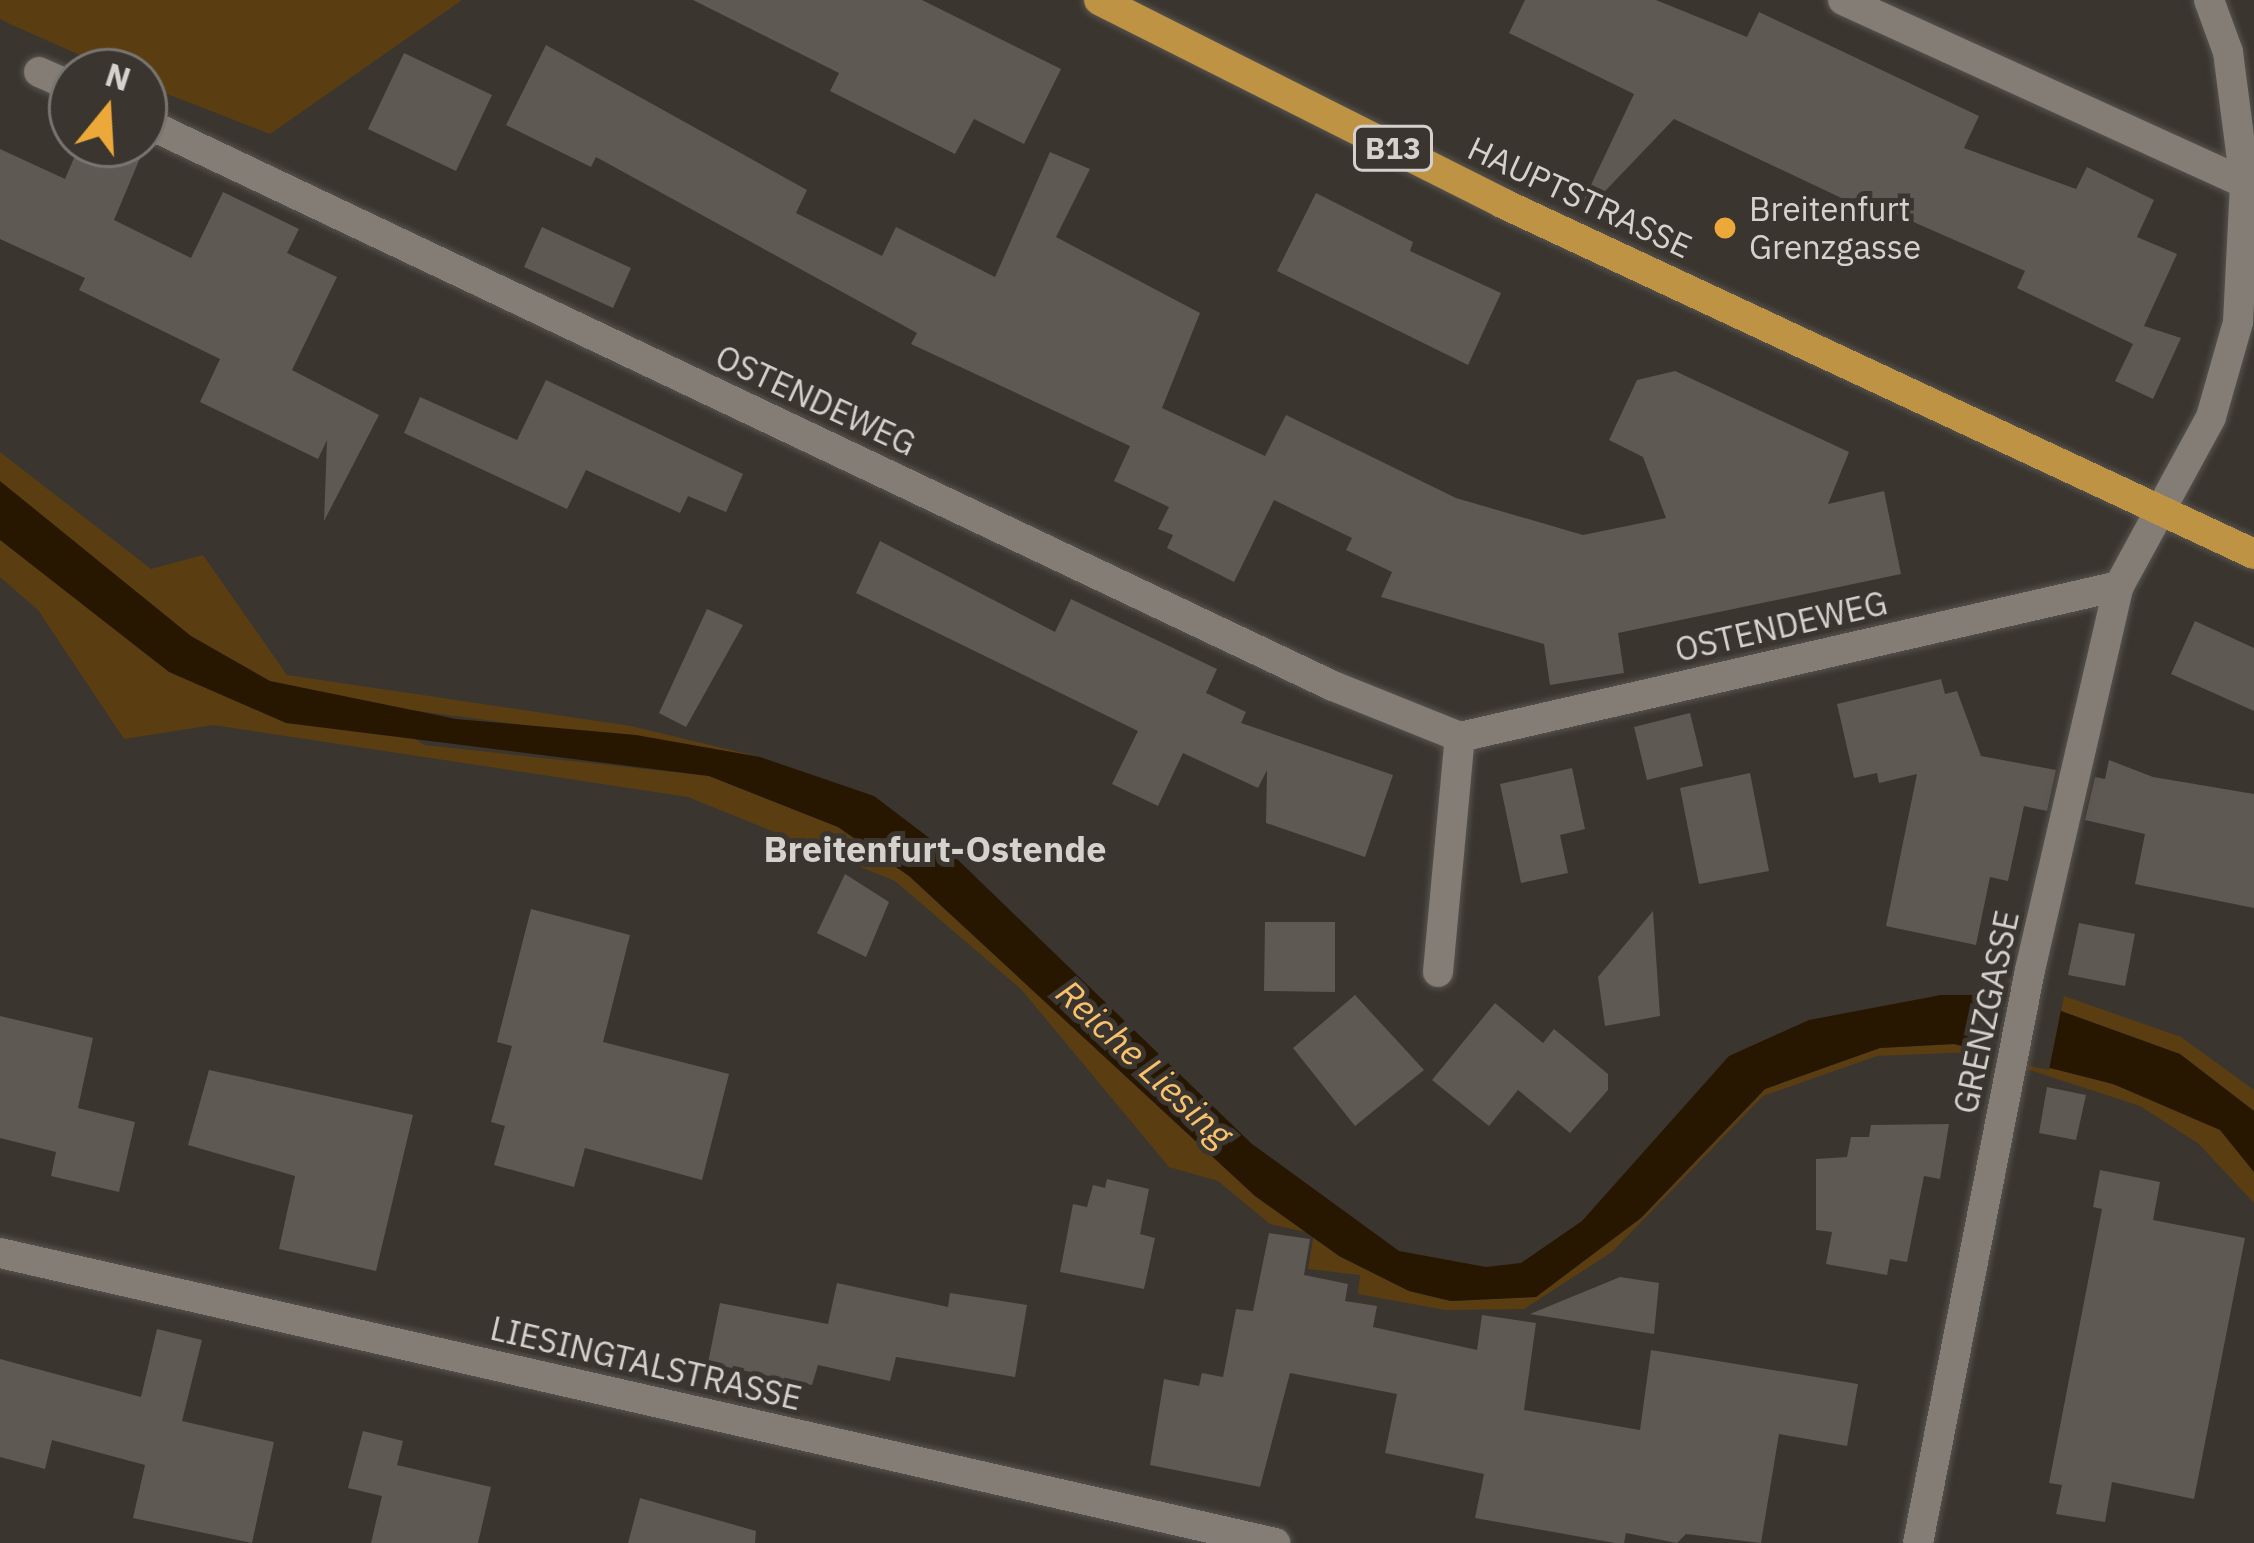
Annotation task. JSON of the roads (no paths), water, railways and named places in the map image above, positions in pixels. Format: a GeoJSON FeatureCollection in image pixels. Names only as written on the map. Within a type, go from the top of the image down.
{"type":"FeatureCollection","features":[{"type":"Feature","properties":{"kind":"main road","name":"HAUPTSTRASSE"},"geometry":{"type":"LineString","coordinates":[[1100,0],[1502,202],[2254,554]]}},
{"type":"Feature","properties":{"kind":"street"},"geometry":{"type":"LineString","coordinates":[[1843,0],[2245,183]]}},
{"type":"Feature","properties":{"kind":"street"},"geometry":{"type":"LineString","coordinates":[[2165,510],[2211,417],[2238,322],[2245,183],[2228,52],[2209,0]]}},
{"type":"Feature","properties":{"kind":"street"},"geometry":{"type":"LineString","coordinates":[[39,72],[48,76]]}},
{"type":"Feature","properties":{"kind":"street","name":"OSTENDEWEG"},"geometry":{"type":"LineString","coordinates":[[168,133],[1333,686],[1460,737],[2119,586]]}},
{"type":"Feature","properties":{"kind":"street","name":"GRENZGASSE"},"geometry":{"type":"LineString","coordinates":[[1918,1543],[2030,970],[2119,586],[2165,510]]}},
{"type":"Feature","properties":{"kind":"street"},"geometry":{"type":"LineString","coordinates":[[1438,972],[1460,737]]}},
{"type":"Feature","properties":{"kind":"street","name":"LIESINGTALSTRASSE"},"geometry":{"type":"LineString","coordinates":[[0,1253],[1275,1543]]}},
{"type":"Feature","properties":{"kind":"water","name":"Reiche Liesing"},"geometry":{"type":"Polygon","coordinates":[[[0,481],[191,636],[270,681],[456,719],[636,735],[760,757],[874,796],[957,859],[1252,1144],[1399,1251],[1486,1267],[1521,1263],[1582,1221],[1729,1056],[1809,1020],[1941,995],[1986,995],[2061,1011],[2180,1054],[2254,1111],[2254,1172],[2220,1130],[2113,1084],[1954,1044],[1880,1048],[1765,1089],[1641,1218],[1536,1297],[1451,1301],[1409,1291],[1339,1256],[1255,1196],[909,876],[838,827],[709,776],[286,723],[169,672],[0,540],[0,481]]]}},
{"type":"Feature","properties":{"kind":"place","name":"Breitenfurt Grenzgasse"},"geometry":{"type":"Point","coordinates":[1725,228]}},
{"type":"Feature","properties":{"kind":"district","name":"Breitenfurt-Ostende"},"geometry":{"type":"Point","coordinates":[935,849]}}]}
